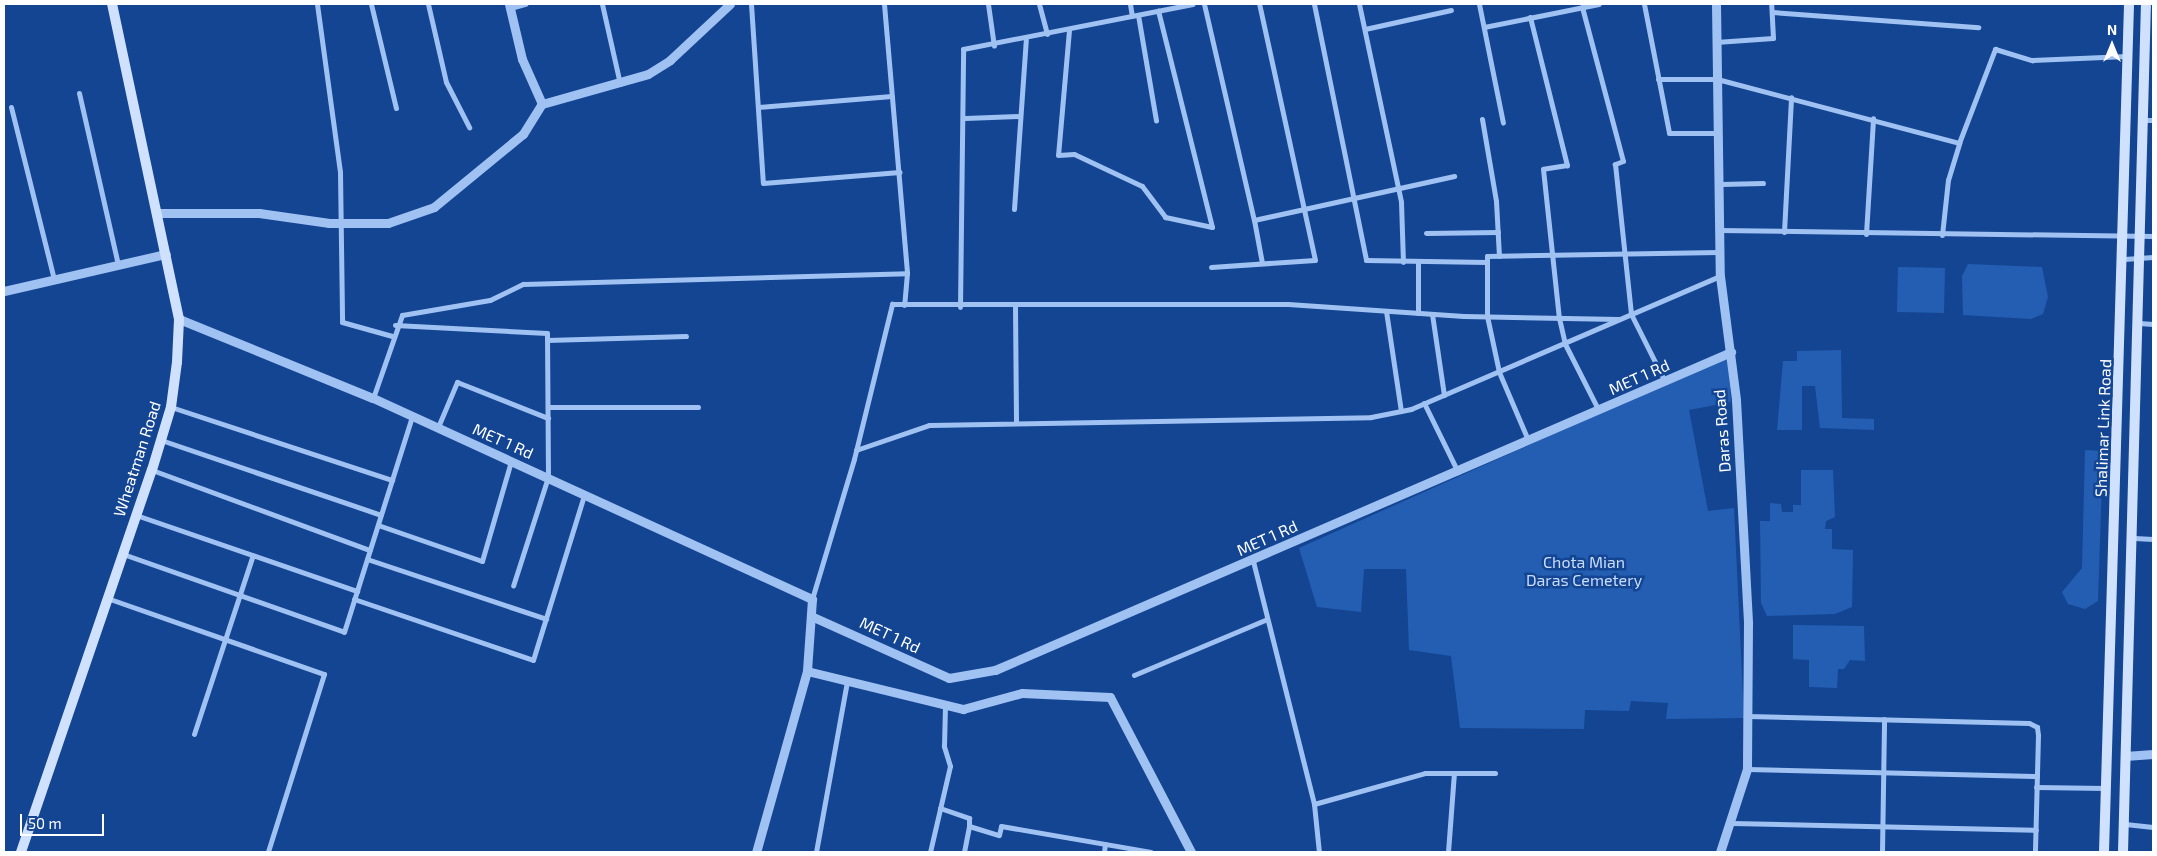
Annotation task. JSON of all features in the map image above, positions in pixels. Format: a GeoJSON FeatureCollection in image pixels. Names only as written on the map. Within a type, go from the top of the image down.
{"type":"FeatureCollection","features":[{"type":"Feature","properties":{"kind":"main road","name":"Wheatman Road"},"geometry":{"type":"LineString","coordinates":[[21,852],[152,470],[171,407],[179,319],[158,213],[112,4]]}},
{"type":"Feature","properties":{"kind":"main road","name":"Shalimar Link Road"},"geometry":{"type":"LineString","coordinates":[[2104,852],[2124,259],[2129,4]]}},
{"type":"Feature","properties":{"kind":"main road","name":"Shalimar Link Road"},"geometry":{"type":"LineString","coordinates":[[2123,852],[2142,237],[2149,120],[2150,41],[2146,4]]}},
{"type":"Feature","properties":{"kind":"main road"},"geometry":{"type":"LineString","coordinates":[[2110,638],[2129,639]]}},
{"type":"Feature","properties":{"kind":"street"},"geometry":{"type":"LineString","coordinates":[[317,4],[340,172],[342,322],[392,336]]}},
{"type":"Feature","properties":{"kind":"street"},"geometry":{"type":"LineString","coordinates":[[371,4],[396,108]]}},
{"type":"Feature","properties":{"kind":"street"},"geometry":{"type":"LineString","coordinates":[[428,4],[446,82],[469,127]]}},
{"type":"Feature","properties":{"kind":"street"},"geometry":{"type":"LineString","coordinates":[[525,4],[509,6],[522,59],[542,104]]}},
{"type":"Feature","properties":{"kind":"street"},"geometry":{"type":"LineString","coordinates":[[602,4],[620,84]]}},
{"type":"Feature","properties":{"kind":"street"},"geometry":{"type":"LineString","coordinates":[[158,213],[260,213],[341,223],[388,223],[434,207],[522,134],[542,104],[620,84],[670,60],[730,4]]}},
{"type":"Feature","properties":{"kind":"street"},"geometry":{"type":"LineString","coordinates":[[751,4],[763,183],[900,172]]}},
{"type":"Feature","properties":{"kind":"street"},"geometry":{"type":"LineString","coordinates":[[884,4],[900,172],[907,273],[904,305]]}},
{"type":"Feature","properties":{"kind":"street"},"geometry":{"type":"LineString","coordinates":[[988,4],[994,46]]}},
{"type":"Feature","properties":{"kind":"street"},"geometry":{"type":"LineString","coordinates":[[1039,4],[1047,34]]}},
{"type":"Feature","properties":{"kind":"street"},"geometry":{"type":"LineString","coordinates":[[1130,4],[1135,16],[1156,120]]}},
{"type":"Feature","properties":{"kind":"street"},"geometry":{"type":"LineString","coordinates":[[960,307],[965,118],[963,49],[994,46],[1193,4]]}},
{"type":"Feature","properties":{"kind":"street"},"geometry":{"type":"LineString","coordinates":[[1204,4],[1254,220],[1262,263]]}},
{"type":"Feature","properties":{"kind":"street"},"geometry":{"type":"LineString","coordinates":[[1211,267],[1315,260],[1258,4]]}},
{"type":"Feature","properties":{"kind":"street"},"geometry":{"type":"LineString","coordinates":[[1314,4],[1366,260],[1487,262]]}},
{"type":"Feature","properties":{"kind":"street"},"geometry":{"type":"LineString","coordinates":[[1359,4],[1398,190],[1403,262]]}},
{"type":"Feature","properties":{"kind":"street"},"geometry":{"type":"LineString","coordinates":[[1479,4],[1503,123]]}},
{"type":"Feature","properties":{"kind":"street"},"geometry":{"type":"LineString","coordinates":[[1484,27],[1599,4]]}},
{"type":"Feature","properties":{"kind":"street"},"geometry":{"type":"LineString","coordinates":[[1644,4],[1669,133],[1720,133]]}},
{"type":"Feature","properties":{"kind":"street","name":"Daras Road"},"geometry":{"type":"LineString","coordinates":[[1716,4],[1720,133],[1720,276],[1731,352],[1745,553],[1747,716],[1747,769],[1732,823],[1720,852]]}},
{"type":"Feature","properties":{"kind":"street"},"geometry":{"type":"LineString","coordinates":[[1716,42],[1773,38],[1771,4]]}},
{"type":"Feature","properties":{"kind":"street"},"geometry":{"type":"LineString","coordinates":[[1582,7],[1623,161],[1615,164],[1632,314],[1665,383]]}},
{"type":"Feature","properties":{"kind":"street"},"geometry":{"type":"LineString","coordinates":[[1364,29],[1451,10]]}},
{"type":"Feature","properties":{"kind":"street"},"geometry":{"type":"LineString","coordinates":[[1069,30],[1058,155],[1074,154],[1142,186],[1165,217],[1212,226],[1158,11]]}},
{"type":"Feature","properties":{"kind":"street"},"geometry":{"type":"LineString","coordinates":[[1772,12],[1978,27]]}},
{"type":"Feature","properties":{"kind":"street"},"geometry":{"type":"LineString","coordinates":[[1530,17],[1568,165],[1542,169],[1549,256],[1559,318],[1565,344],[1599,411]]}},
{"type":"Feature","properties":{"kind":"street"},"geometry":{"type":"LineString","coordinates":[[1014,209],[1026,39]]}},
{"type":"Feature","properties":{"kind":"street"},"geometry":{"type":"LineString","coordinates":[[1942,235],[1948,180],[1959,143],[1996,49],[2032,60],[2128,56]]}},
{"type":"Feature","properties":{"kind":"street"},"geometry":{"type":"LineString","coordinates":[[1658,79],[1717,79],[1873,118],[1959,143]]}},
{"type":"Feature","properties":{"kind":"street"},"geometry":{"type":"LineString","coordinates":[[79,93],[118,265]]}},
{"type":"Feature","properties":{"kind":"street"},"geometry":{"type":"LineString","coordinates":[[758,107],[892,96]]}},
{"type":"Feature","properties":{"kind":"street"},"geometry":{"type":"LineString","coordinates":[[1784,232],[1791,97]]}},
{"type":"Feature","properties":{"kind":"street"},"geometry":{"type":"LineString","coordinates":[[11,107],[54,280]]}},
{"type":"Feature","properties":{"kind":"street"},"geometry":{"type":"LineString","coordinates":[[965,118],[1020,116]]}},
{"type":"Feature","properties":{"kind":"street"},"geometry":{"type":"LineString","coordinates":[[1866,234],[1873,118]]}},
{"type":"Feature","properties":{"kind":"street"},"geometry":{"type":"LineString","coordinates":[[1482,119],[1498,232],[1499,256]]}},
{"type":"Feature","properties":{"kind":"street"},"geometry":{"type":"LineString","coordinates":[[1254,220],[1398,190],[1454,176]]}},
{"type":"Feature","properties":{"kind":"street"},"geometry":{"type":"LineString","coordinates":[[1720,184],[1763,183]]}},
{"type":"Feature","properties":{"kind":"street"},"geometry":{"type":"LineString","coordinates":[[1719,230],[2124,239],[2153,236]]}},
{"type":"Feature","properties":{"kind":"street"},"geometry":{"type":"LineString","coordinates":[[1426,233],[1498,232]]}},
{"type":"Feature","properties":{"kind":"street"},"geometry":{"type":"LineString","coordinates":[[1529,441],[1499,372],[1487,316],[1487,256],[1627,257],[1719,252]]}},
{"type":"Feature","properties":{"kind":"street"},"geometry":{"type":"LineString","coordinates":[[4,291],[166,254]]}},
{"type":"Feature","properties":{"kind":"street"},"geometry":{"type":"LineString","coordinates":[[2124,259],[2153,257]]}},
{"type":"Feature","properties":{"kind":"street"},"geometry":{"type":"LineString","coordinates":[[1418,262],[1418,313]]}},
{"type":"Feature","properties":{"kind":"street"},"geometry":{"type":"LineString","coordinates":[[374,398],[395,325],[402,315],[490,300],[523,284],[907,273]]}},
{"type":"Feature","properties":{"kind":"street"},"geometry":{"type":"LineString","coordinates":[[856,450],[929,425],[1016,422],[1278,420],[1371,417],[1401,411],[1499,372],[1720,276]]}},
{"type":"Feature","properties":{"kind":"street"},"geometry":{"type":"LineString","coordinates":[[756,852],[807,671],[812,600],[856,450],[892,304],[960,307],[1288,304],[1432,314],[1619,319]]}},
{"type":"Feature","properties":{"kind":"street"},"geometry":{"type":"LineString","coordinates":[[1015,306],[1016,422]]}},
{"type":"Feature","properties":{"kind":"street"},"geometry":{"type":"LineString","coordinates":[[1386,311],[1401,411]]}},
{"type":"Feature","properties":{"kind":"street"},"geometry":{"type":"LineString","coordinates":[[1432,314],[1444,395]]}},
{"type":"Feature","properties":{"kind":"street","name":"MET 1 Rd"},"geometry":{"type":"LineString","coordinates":[[179,319],[374,398],[812,600]]}},
{"type":"Feature","properties":{"kind":"street"},"geometry":{"type":"LineString","coordinates":[[2139,323],[2153,324]]}},
{"type":"Feature","properties":{"kind":"street"},"geometry":{"type":"LineString","coordinates":[[395,325],[547,333],[548,477],[513,586]]}},
{"type":"Feature","properties":{"kind":"street"},"geometry":{"type":"LineString","coordinates":[[547,340],[686,336]]}},
{"type":"Feature","properties":{"kind":"street","name":"MET 1 Rd"},"geometry":{"type":"LineString","coordinates":[[811,616],[949,678],[968,676],[1031,658],[1665,383],[1731,352]]}},
{"type":"Feature","properties":{"kind":"street"},"geometry":{"type":"LineString","coordinates":[[438,427],[457,382],[548,418]]}},
{"type":"Feature","properties":{"kind":"street"},"geometry":{"type":"LineString","coordinates":[[1424,403],[1458,472]]}},
{"type":"Feature","properties":{"kind":"street"},"geometry":{"type":"LineString","coordinates":[[548,407],[698,406]]}},
{"type":"Feature","properties":{"kind":"street"},"geometry":{"type":"LineString","coordinates":[[171,407],[392,480]]}},
{"type":"Feature","properties":{"kind":"street"},"geometry":{"type":"LineString","coordinates":[[122,554],[344,632],[412,416]]}},
{"type":"Feature","properties":{"kind":"street"},"geometry":{"type":"LineString","coordinates":[[161,440],[381,515]]}},
{"type":"Feature","properties":{"kind":"street"},"geometry":{"type":"LineString","coordinates":[[378,525],[482,561],[512,461]]}},
{"type":"Feature","properties":{"kind":"street"},"geometry":{"type":"LineString","coordinates":[[152,470],[370,550]]}},
{"type":"Feature","properties":{"kind":"street"},"geometry":{"type":"LineString","coordinates":[[354,599],[533,660],[584,495]]}},
{"type":"Feature","properties":{"kind":"street"},"geometry":{"type":"LineString","coordinates":[[136,514],[356,591]]}},
{"type":"Feature","properties":{"kind":"street"},"geometry":{"type":"LineString","coordinates":[[2134,538],[2153,539]]}},
{"type":"Feature","properties":{"kind":"street"},"geometry":{"type":"LineString","coordinates":[[194,734],[253,555]]}},
{"type":"Feature","properties":{"kind":"street"},"geometry":{"type":"LineString","coordinates":[[367,559],[546,619]]}},
{"type":"Feature","properties":{"kind":"street"},"geometry":{"type":"LineString","coordinates":[[1253,561],[1314,804],[1319,852]]}},
{"type":"Feature","properties":{"kind":"street"},"geometry":{"type":"LineString","coordinates":[[107,598],[324,674],[268,852]]}},
{"type":"Feature","properties":{"kind":"street"},"geometry":{"type":"LineString","coordinates":[[1134,675],[1267,619]]}},
{"type":"Feature","properties":{"kind":"street"},"geometry":{"type":"LineString","coordinates":[[807,671],[963,709],[1022,693],[1110,697],[1192,852]]}},
{"type":"Feature","properties":{"kind":"street"},"geometry":{"type":"LineString","coordinates":[[816,852],[847,681]]}},
{"type":"Feature","properties":{"kind":"street"},"geometry":{"type":"LineString","coordinates":[[930,852],[950,766],[944,746],[945,705]]}},
{"type":"Feature","properties":{"kind":"street"},"geometry":{"type":"LineString","coordinates":[[1747,716],[2029,723],[2037,727],[2038,735],[2035,852]]}},
{"type":"Feature","properties":{"kind":"street"},"geometry":{"type":"LineString","coordinates":[[1882,852],[1884,827],[1884,719]]}},
{"type":"Feature","properties":{"kind":"street"},"geometry":{"type":"LineString","coordinates":[[2125,756],[2153,754]]}},
{"type":"Feature","properties":{"kind":"street"},"geometry":{"type":"LineString","coordinates":[[1747,769],[2036,776]]}},
{"type":"Feature","properties":{"kind":"street"},"geometry":{"type":"LineString","coordinates":[[1314,804],[1425,773],[1496,773]]}},
{"type":"Feature","properties":{"kind":"street"},"geometry":{"type":"LineString","coordinates":[[1448,852],[1454,773]]}},
{"type":"Feature","properties":{"kind":"street"},"geometry":{"type":"LineString","coordinates":[[2036,787],[2105,788]]}},
{"type":"Feature","properties":{"kind":"street"},"geometry":{"type":"LineString","coordinates":[[940,808],[970,818],[966,824],[970,826],[1000,835],[1001,826],[1151,852]]}},
{"type":"Feature","properties":{"kind":"street"},"geometry":{"type":"LineString","coordinates":[[1732,823],[2036,830]]}},
{"type":"Feature","properties":{"kind":"street"},"geometry":{"type":"LineString","coordinates":[[2125,824],[2153,827]]}},
{"type":"Feature","properties":{"kind":"street"},"geometry":{"type":"LineString","coordinates":[[964,852],[970,826]]}},
{"type":"Feature","properties":{"kind":"street"},"geometry":{"type":"LineString","coordinates":[[1104,852],[1105,844]]}},
{"type":"Feature","properties":{"kind":"green space"},"geometry":{"type":"Polygon","coordinates":[[[1968,264],[2042,267],[2048,297],[2043,314],[2031,319],[1963,315],[1962,276],[1968,264]]]}},
{"type":"Feature","properties":{"kind":"green space"},"geometry":{"type":"Polygon","coordinates":[[[1898,267],[1945,268],[1944,313],[1897,312],[1898,267]]]}},
{"type":"Feature","properties":{"kind":"green space"},"geometry":{"type":"Polygon","coordinates":[[[1841,350],[1842,418],[1874,419],[1874,430],[1820,428],[1815,386],[1802,386],[1802,430],[1777,430],[1783,361],[1797,361],[1797,351],[1841,350]]]}},
{"type":"Feature","properties":{"kind":"green space","name":"Chota Mian Daras Cemetery"},"geometry":{"type":"Polygon","coordinates":[[[1728,356],[1731,402],[1689,410],[1708,511],[1734,508],[1744,718],[1666,719],[1668,703],[1631,701],[1629,711],[1585,710],[1584,729],[1460,728],[1451,656],[1409,650],[1406,569],[1364,569],[1361,612],[1317,607],[1299,548],[1728,356]]]}},
{"type":"Feature","properties":{"kind":"green space"},"geometry":{"type":"Polygon","coordinates":[[[2085,450],[2103,451],[2098,601],[2085,609],[2068,604],[2062,592],[2082,568],[2085,450]]]}},
{"type":"Feature","properties":{"kind":"green space"},"geometry":{"type":"Polygon","coordinates":[[[1801,470],[1833,470],[1835,517],[1826,521],[1825,529],[1832,529],[1832,549],[1853,550],[1852,607],[1835,614],[1767,616],[1761,603],[1760,521],[1770,521],[1770,503],[1781,504],[1782,512],[1793,512],[1793,505],[1801,505],[1801,470]]]}},
{"type":"Feature","properties":{"kind":"green space"},"geometry":{"type":"Polygon","coordinates":[[[1793,625],[1864,626],[1865,661],[1850,660],[1844,669],[1838,669],[1837,688],[1809,687],[1809,660],[1793,659],[1793,625]]]}}]}
